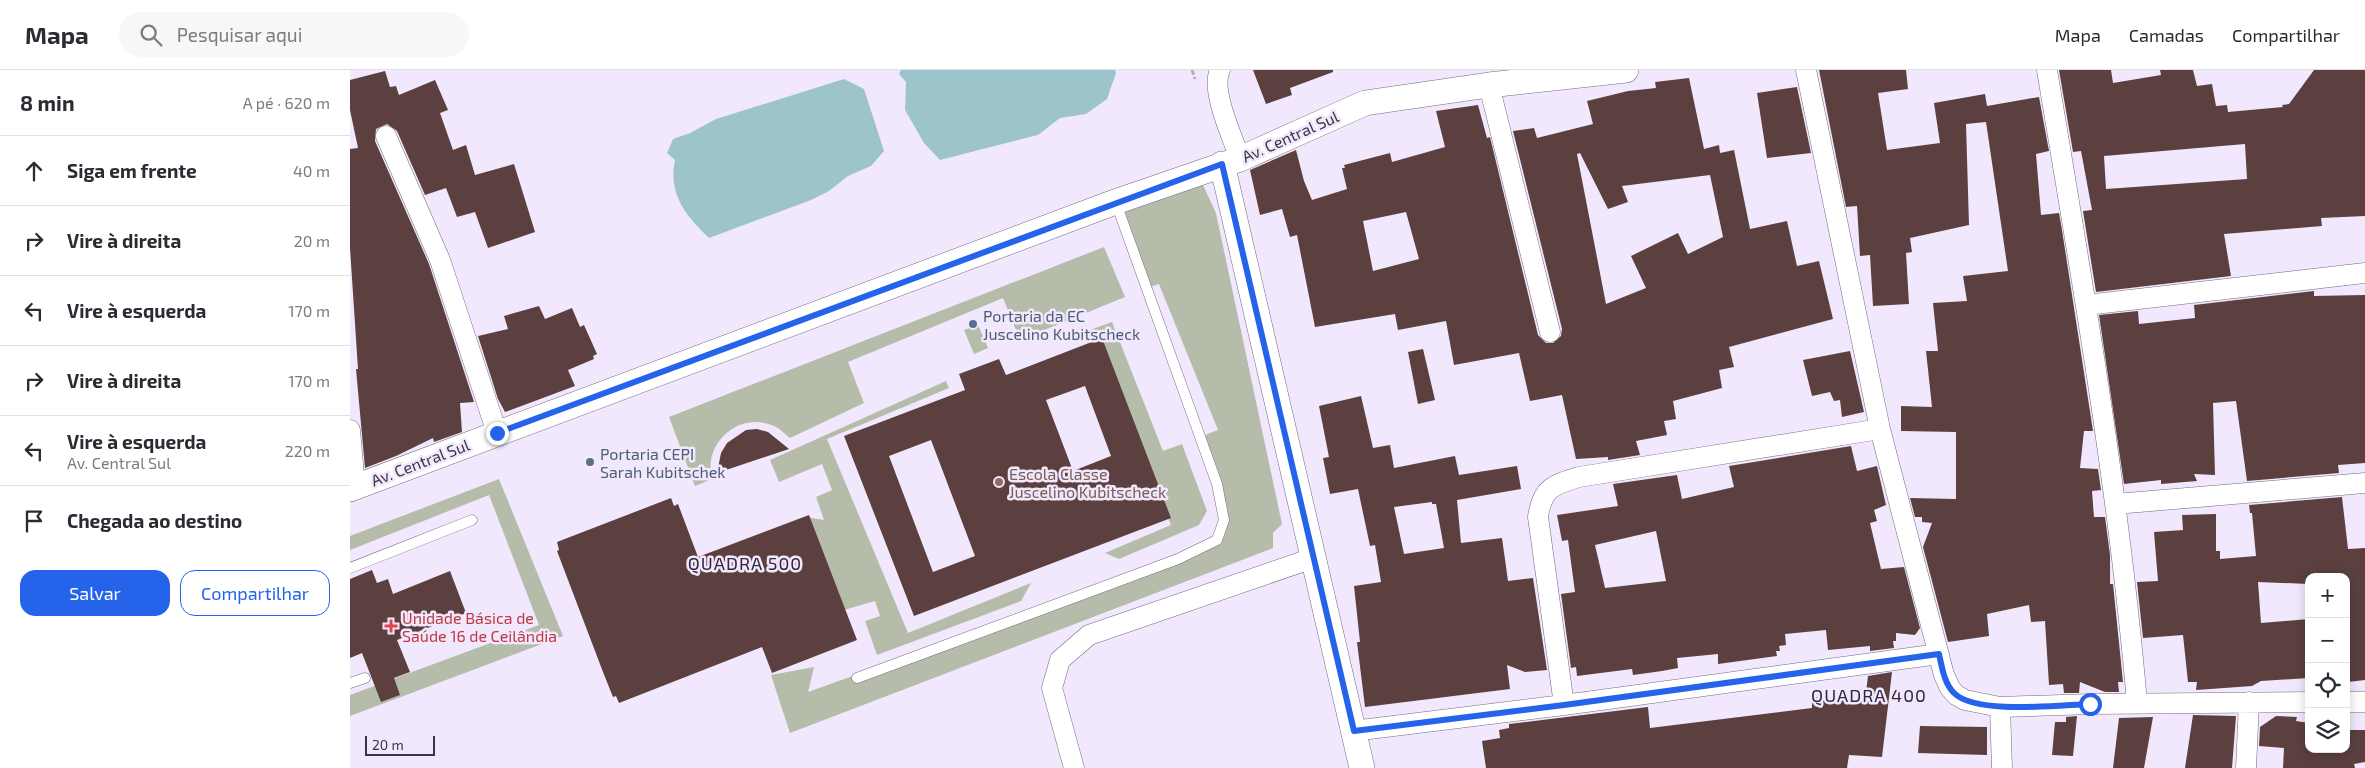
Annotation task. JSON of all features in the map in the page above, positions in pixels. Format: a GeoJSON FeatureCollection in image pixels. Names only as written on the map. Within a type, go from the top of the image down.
{"type":"FeatureCollection","features":[{"type":"Feature","properties":{"kind":"street"},"geometry":{"type":"LineString","coordinates":[[1220,70],[1217,91],[1231,161],[1313,558],[1362,768]]}},
{"type":"Feature","properties":{"kind":"street","name":"Av. Central Sul"},"geometry":{"type":"LineString","coordinates":[[352,488],[1115,202],[1231,161],[1365,103],[1489,85],[1626,70]]}},
{"type":"Feature","properties":{"kind":"street"},"geometry":{"type":"LineString","coordinates":[[1806,70],[1880,429],[1944,675],[1950,688],[1956,695],[1965,700],[2000,707],[2137,703],[2305,702]]}},
{"type":"Feature","properties":{"kind":"street"},"geometry":{"type":"LineString","coordinates":[[2046,70],[2086,305],[2116,504],[2137,703]]}},
{"type":"Feature","properties":{"kind":"street"},"geometry":{"type":"LineString","coordinates":[[1489,85],[1550,332]]}},
{"type":"Feature","properties":{"kind":"street"},"geometry":{"type":"LineString","coordinates":[[386,136],[440,260],[497,433]]}},
{"type":"Feature","properties":{"kind":"street"},"geometry":{"type":"LineString","coordinates":[[2086,305],[2365,274]]}},
{"type":"Feature","properties":{"kind":"street"},"geometry":{"type":"LineString","coordinates":[[1564,705],[1538,517],[1540,502],[1545,493],[1560,483],[1579,477],[1880,429]]}},
{"type":"Feature","properties":{"kind":"street"},"geometry":{"type":"LineString","coordinates":[[350,430],[352,488]]}},
{"type":"Feature","properties":{"kind":"street"},"geometry":{"type":"LineString","coordinates":[[2116,504],[2365,483]]}},
{"type":"Feature","properties":{"kind":"street"},"geometry":{"type":"LineString","coordinates":[[1074,768],[1052,688],[1060,660],[1089,634],[1313,558]]}},
{"type":"Feature","properties":{"kind":"street"},"geometry":{"type":"LineString","coordinates":[[1354,731],[1564,705],[1939,654]]}},
{"type":"Feature","properties":{"kind":"street"},"geometry":{"type":"LineString","coordinates":[[2246,768],[2249,702]]}},
{"type":"Feature","properties":{"kind":"street"},"geometry":{"type":"LineString","coordinates":[[2350,702],[2365,702]]}},
{"type":"Feature","properties":{"kind":"street"},"geometry":{"type":"LineString","coordinates":[[2000,707],[2002,768]]}},
{"type":"Feature","properties":{"kind":"lane"},"geometry":{"type":"LineString","coordinates":[[857,678],[1178,558],[1217,540],[1224,520],[1217,484],[1115,202]]}},
{"type":"Feature","properties":{"kind":"lane"},"geometry":{"type":"LineString","coordinates":[[350,568],[472,520]]}},
{"type":"Feature","properties":{"kind":"lane"},"geometry":{"type":"LineString","coordinates":[[350,683],[365,678]]}},
{"type":"Feature","properties":{"kind":"shaded area"},"geometry":{"type":"Polygon","coordinates":[[[901,70],[1115,70],[1116,73],[1107,99],[1086,114],[1060,118],[1038,135],[940,160],[924,143],[905,110],[906,82],[899,74],[901,70]]]}},
{"type":"Feature","properties":{"kind":"shaded area"},"geometry":{"type":"Polygon","coordinates":[[[844,79],[864,89],[884,151],[871,166],[848,176],[829,191],[811,200],[709,238],[686,212],[676,194],[673,172],[675,160],[667,153],[673,139],[690,133],[716,119],[844,79]]]}},
{"type":"Feature","properties":{"kind":"shaded area"},"geometry":{"type":"Polygon","coordinates":[[[1186,185],[1203,185],[1216,213],[1282,524],[1273,533],[1273,548],[790,733],[771,675],[814,667],[808,692],[1221,544],[1229,519],[1205,435],[1218,430],[1159,284],[1150,287],[1124,212],[1186,185]]]}},
{"type":"Feature","properties":{"kind":"shaded area"},"geometry":{"type":"Polygon","coordinates":[[[1104,247],[1125,297],[1020,340],[1003,298],[848,362],[864,403],[790,438],[778,428],[764,423],[751,422],[739,426],[728,432],[719,441],[710,465],[712,479],[695,486],[669,417],[1104,247]]]}},
{"type":"Feature","properties":{"kind":"shaded area"},"geometry":{"type":"Polygon","coordinates":[[[1112,322],[1163,451],[1182,444],[1207,511],[1199,525],[1119,559],[1105,553],[1171,525],[1090,330],[1112,322]]]}},
{"type":"Feature","properties":{"kind":"shaded area"},"geometry":{"type":"Polygon","coordinates":[[[978,325],[988,348],[974,354],[964,330],[978,325]]]}},
{"type":"Feature","properties":{"kind":"shaded area"},"geometry":{"type":"Polygon","coordinates":[[[946,381],[949,388],[827,439],[908,633],[1031,583],[1021,601],[877,655],[865,621],[880,616],[875,601],[844,610],[806,517],[824,520],[816,497],[832,490],[822,464],[779,482],[770,460],[946,381]]]}},
{"type":"Feature","properties":{"kind":"shaded area"},"geometry":{"type":"Polygon","coordinates":[[[499,479],[563,636],[350,716],[350,695],[539,625],[489,495],[350,550],[350,536],[499,479]]]}},
{"type":"Feature","properties":{"kind":"building"},"geometry":{"type":"Polygon","coordinates":[[[1253,70],[1333,70],[1333,72],[1290,88],[1292,95],[1266,104],[1253,70]]]}},
{"type":"Feature","properties":{"kind":"building"},"geometry":{"type":"Polygon","coordinates":[[[1819,70],[1906,70],[1908,89],[1878,93],[1887,150],[1940,143],[1934,103],[1985,94],[1987,106],[2039,97],[2049,151],[2036,154],[2041,215],[2059,213],[2062,230],[2093,431],[2084,431],[2080,468],[2098,469],[2101,490],[2092,491],[2094,517],[2105,517],[2110,555],[2110,584],[2113,584],[2123,682],[2118,682],[2119,692],[2105,692],[2080,682],[2079,693],[2064,693],[2063,684],[2049,685],[2045,621],[2031,622],[2029,605],[1987,614],[1989,636],[1948,642],[1923,547],[1932,523],[1922,522],[1922,517],[1915,517],[1910,498],[1956,499],[1956,432],[1901,431],[1901,406],[1932,407],[1926,351],[1938,351],[1933,303],[1967,301],[1963,276],[2008,271],[1986,122],[1966,124],[1969,225],[1910,238],[1912,252],[1906,253],[1909,304],[1873,306],[1870,255],[1860,256],[1857,206],[1846,207],[1819,70]]]}},
{"type":"Feature","properties":{"kind":"building"},"geometry":{"type":"Polygon","coordinates":[[[2059,70],[2111,70],[2113,83],[2161,75],[2160,70],[2193,70],[2197,86],[2212,84],[2216,106],[2227,105],[2228,112],[2283,107],[2282,105],[2289,104],[2314,70],[2365,70],[2365,216],[2321,218],[2322,226],[2224,234],[2231,276],[2096,292],[2083,211],[2092,210],[2081,151],[2073,152],[2059,70]],[[2245,144],[2104,156],[2106,189],[2247,179],[2245,144]]]}},
{"type":"Feature","properties":{"kind":"building"},"geometry":{"type":"Polygon","coordinates":[[[385,71],[390,87],[396,86],[399,95],[435,80],[448,110],[440,113],[453,150],[466,145],[475,175],[514,164],[535,232],[488,248],[475,212],[457,217],[446,188],[425,195],[397,131],[387,124],[376,129],[375,141],[429,264],[474,402],[460,403],[462,432],[434,442],[433,438],[396,456],[365,468],[356,369],[358,369],[350,248],[350,149],[358,148],[350,110],[350,80],[385,71]]]}},
{"type":"Feature","properties":{"kind":"building"},"geometry":{"type":"Polygon","coordinates":[[[1689,78],[1704,149],[1719,145],[1720,153],[1734,150],[1750,229],[1787,221],[1797,266],[1819,261],[1833,319],[1729,347],[1734,367],[1719,370],[1722,388],[1673,401],[1676,419],[1664,421],[1667,435],[1636,441],[1640,455],[1608,460],[1608,457],[1576,459],[1562,395],[1530,401],[1519,353],[1454,365],[1446,321],[1398,330],[1395,314],[1315,327],[1297,235],[1290,237],[1282,209],[1260,215],[1250,170],[1296,150],[1304,181],[1312,200],[1347,189],[1342,168],[1345,168],[1344,165],[1390,153],[1392,162],[1445,147],[1436,111],[1478,105],[1487,138],[1490,137],[1538,335],[1546,343],[1553,343],[1561,336],[1562,329],[1513,131],[1534,128],[1537,138],[1593,124],[1587,101],[1628,91],[1656,88],[1655,82],[1689,78]],[[1580,153],[1577,154],[1606,304],[1646,288],[1631,256],[1678,233],[1688,254],[1723,237],[1710,175],[1622,186],[1628,202],[1608,209],[1580,153]],[[1406,212],[1363,221],[1373,271],[1419,259],[1406,212]]]}},
{"type":"Feature","properties":{"kind":"building"},"geometry":{"type":"Polygon","coordinates":[[[1797,87],[1811,153],[1767,158],[1757,93],[1797,87]]]}},
{"type":"Feature","properties":{"kind":"building"},"geometry":{"type":"Polygon","coordinates":[[[2314,291],[2314,296],[2365,295],[2365,463],[2338,465],[2339,473],[2247,481],[2236,401],[2213,403],[2215,475],[2194,474],[2197,481],[2161,484],[2161,480],[2124,484],[2099,315],[2138,311],[2139,324],[2195,318],[2194,305],[2314,291]]]}},
{"type":"Feature","properties":{"kind":"building"},"geometry":{"type":"Polygon","coordinates":[[[539,306],[545,319],[572,308],[580,327],[584,325],[597,354],[593,356],[594,359],[568,370],[575,386],[505,412],[498,399],[478,336],[508,329],[504,316],[539,306]]]}},
{"type":"Feature","properties":{"kind":"building","name":"Escola Classe Juscelino Kubitscheck"},"geometry":{"type":"Polygon","coordinates":[[[1102,338],[1171,518],[914,616],[844,436],[965,390],[959,374],[999,359],[1006,375],[1102,338]],[[1085,386],[1046,400],[1073,471],[1111,456],[1085,386]],[[931,440],[889,456],[933,572],[975,556],[931,440]]]}},
{"type":"Feature","properties":{"kind":"building"},"geometry":{"type":"Polygon","coordinates":[[[1423,349],[1435,400],[1418,404],[1408,352],[1423,349]]]}},
{"type":"Feature","properties":{"kind":"building"},"geometry":{"type":"Polygon","coordinates":[[[1850,351],[1864,412],[1842,417],[1840,400],[1834,401],[1830,392],[1812,396],[1803,360],[1850,351]]]}},
{"type":"Feature","properties":{"kind":"building"},"geometry":{"type":"Polygon","coordinates":[[[1361,396],[1373,448],[1390,445],[1394,468],[1455,456],[1459,475],[1517,466],[1521,489],[1457,500],[1461,543],[1502,538],[1508,581],[1533,578],[1547,670],[1525,672],[1507,665],[1510,689],[1365,707],[1357,642],[1360,642],[1354,586],[1381,582],[1375,545],[1370,546],[1358,489],[1330,494],[1323,458],[1329,457],[1319,406],[1361,396]],[[1432,502],[1394,507],[1404,554],[1444,548],[1436,504],[1432,504],[1432,502]]]}},
{"type":"Feature","properties":{"kind":"building"},"geometry":{"type":"Polygon","coordinates":[[[757,429],[768,432],[789,449],[717,473],[721,453],[727,443],[746,430],[757,429]]]}},
{"type":"Feature","properties":{"kind":"building"},"geometry":{"type":"Polygon","coordinates":[[[1851,446],[1857,471],[1877,466],[1886,505],[1874,510],[1877,521],[1870,523],[1881,569],[1904,567],[1920,628],[1915,635],[1896,633],[1896,641],[1893,641],[1894,648],[1870,651],[1870,646],[1828,650],[1826,630],[1785,634],[1786,645],[1779,646],[1780,651],[1776,651],[1777,656],[1718,664],[1718,654],[1677,658],[1678,668],[1662,671],[1633,675],[1632,669],[1577,676],[1576,667],[1571,668],[1561,594],[1575,592],[1568,540],[1562,541],[1557,515],[1618,506],[1613,484],[1677,475],[1682,499],[1734,487],[1729,466],[1851,446]],[[1656,531],[1595,545],[1605,588],[1666,581],[1656,531]]]}},
{"type":"Feature","properties":{"kind":"building"},"geometry":{"type":"Polygon","coordinates":[[[2342,497],[2348,549],[2365,548],[2365,680],[2350,682],[2350,573],[2305,573],[2305,584],[2258,582],[2261,623],[2305,619],[2305,678],[2261,681],[2252,686],[2196,690],[2197,682],[2188,682],[2183,635],[2143,638],[2137,582],[2158,581],[2154,532],[2183,530],[2182,515],[2216,514],[2216,551],[2220,551],[2220,559],[2256,556],[2252,513],[2250,513],[2249,505],[2342,497]]]}},
{"type":"Feature","properties":{"kind":"building"},"geometry":{"type":"Polygon","coordinates":[[[671,498],[674,506],[678,504],[698,557],[809,515],[857,640],[772,673],[762,647],[619,703],[616,696],[613,697],[603,672],[557,551],[559,550],[557,542],[671,498]]]}},
{"type":"Feature","properties":{"kind":"building","name":"Unidade Básica de Saúde 16 de Ceilândia"},"geometry":{"type":"Polygon","coordinates":[[[372,570],[377,583],[388,579],[393,594],[450,571],[466,613],[397,640],[410,672],[394,678],[400,695],[381,702],[362,653],[350,658],[350,579],[372,570]]]}},
{"type":"Feature","properties":{"kind":"building"},"geometry":{"type":"Polygon","coordinates":[[[1892,672],[1882,757],[1849,755],[1847,768],[1486,768],[1482,741],[1500,738],[1499,730],[1509,728],[1509,724],[1648,707],[1650,728],[1812,708],[1812,697],[1865,700],[1868,676],[1892,672]]]}},
{"type":"Feature","properties":{"kind":"building"},"geometry":{"type":"Polygon","coordinates":[[[2193,715],[2236,716],[2232,768],[2185,768],[2193,715]]]}},
{"type":"Feature","properties":{"kind":"building"},"geometry":{"type":"Polygon","coordinates":[[[2077,716],[2073,756],[2052,755],[2055,722],[2066,722],[2066,717],[2077,716]]]}},
{"type":"Feature","properties":{"kind":"building"},"geometry":{"type":"Polygon","coordinates":[[[2276,716],[2297,717],[2296,721],[2305,722],[2305,753],[2350,753],[2350,730],[2365,730],[2365,762],[2354,764],[2355,768],[2283,768],[2284,748],[2259,746],[2260,727],[2276,716]]]}},
{"type":"Feature","properties":{"kind":"building"},"geometry":{"type":"Polygon","coordinates":[[[2153,717],[2144,768],[2113,768],[2119,718],[2153,717]]]}},
{"type":"Feature","properties":{"kind":"building"},"geometry":{"type":"Polygon","coordinates":[[[1920,726],[1987,727],[1987,755],[1918,753],[1920,726]]]}},
{"type":"Feature","properties":{"kind":"place","name":"Portaria da EC Juscelino Kubitscheck"},"geometry":{"type":"Point","coordinates":[973,324]}},
{"type":"Feature","properties":{"kind":"place","name":"Portaria CEPI Sarah Kubitschek"},"geometry":{"type":"Point","coordinates":[590,462]}},
{"type":"Feature","properties":{"kind":"place","name":"Escola Classe Juscelino Kubitscheck"},"geometry":{"type":"Point","coordinates":[999,482]}},
{"type":"Feature","properties":{"kind":"place","name":"Unidade Básica de Saúde 16 de Ceilândia"},"geometry":{"type":"Point","coordinates":[391,626]}},
{"type":"Feature","properties":{"kind":"district","name":"QUADRA 500"},"geometry":{"type":"Point","coordinates":[745,563]}},
{"type":"Feature","properties":{"kind":"district","name":"QUADRA 400"},"geometry":{"type":"Point","coordinates":[1869,695]}},
{"type":"Feature","properties":{"kind":"route"},"geometry":{"type":"LineString","coordinates":[[497,433],[1115,202],[1222,164],[1354,731],[1564,705],[1939,654],[1944,675],[1950,688],[1956,695],[1965,700],[2000,707],[2090,704]]}}]}
